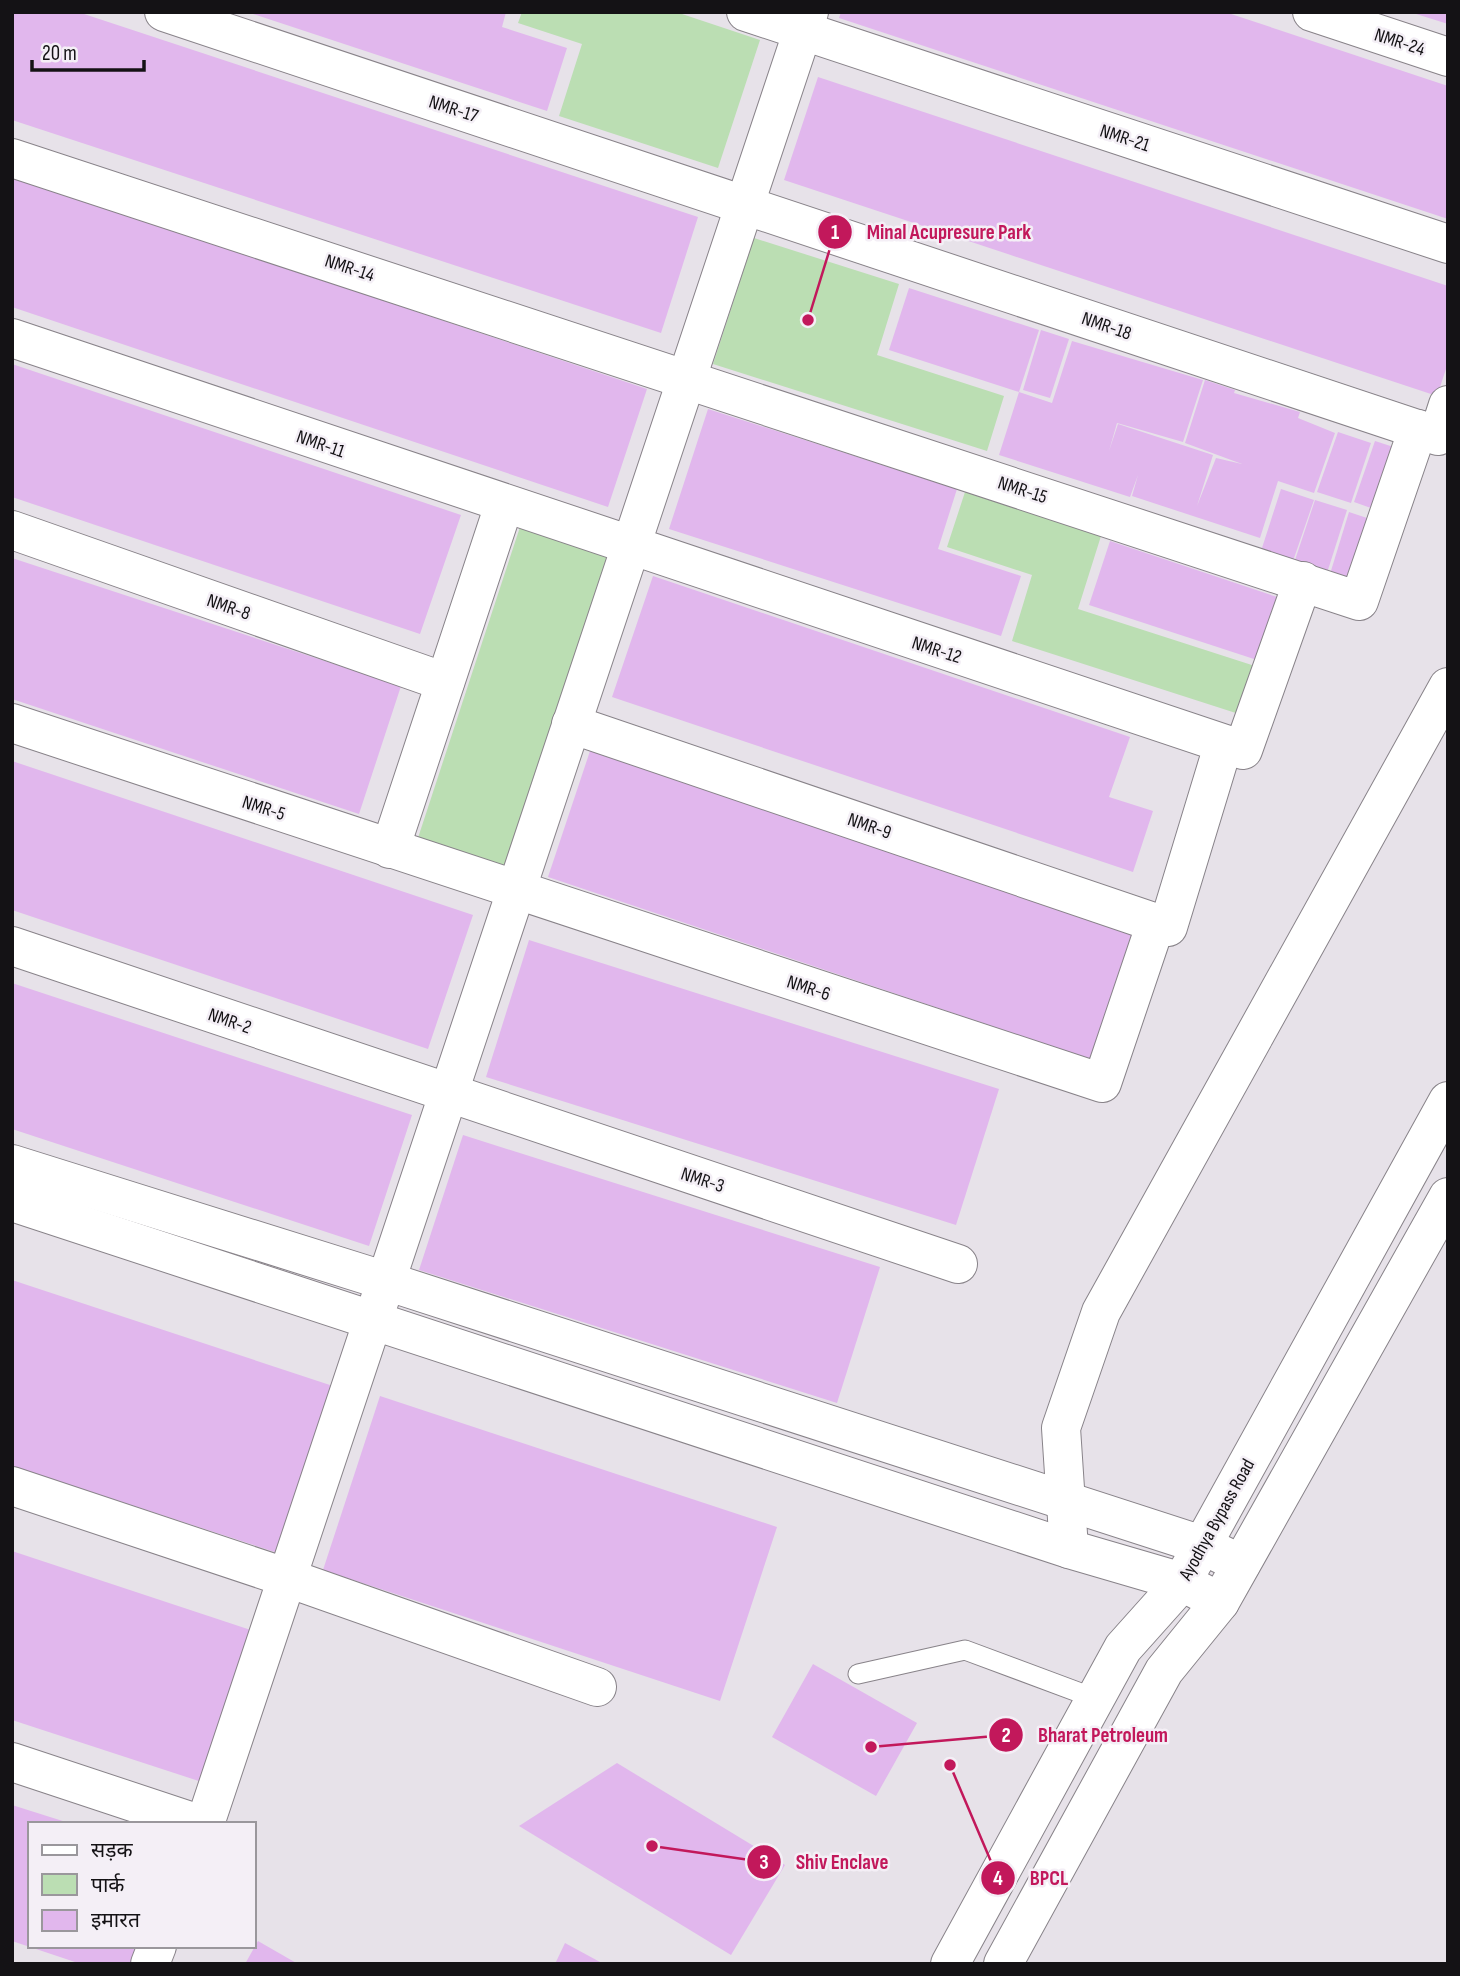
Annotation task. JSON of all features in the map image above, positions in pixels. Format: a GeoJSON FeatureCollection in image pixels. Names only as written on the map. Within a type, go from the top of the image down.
{"type":"FeatureCollection","features":[{"type":"Feature","properties":{"kind":"street","name":"NMR-17"},"geometry":{"type":"LineString","coordinates":[[164,12],[745,204]]}},
{"type":"Feature","properties":{"kind":"street","name":"NMR-21"},"geometry":{"type":"LineString","coordinates":[[746,12],[806,21],[1448,244]]}},
{"type":"Feature","properties":{"kind":"street","name":"NMR-24"},"geometry":{"type":"LineString","coordinates":[[1312,12],[1448,57]]}},
{"type":"Feature","properties":{"kind":"street"},"geometry":{"type":"LineString","coordinates":[[206,1822],[285,1577],[449,1094],[806,21]]}},
{"type":"Feature","properties":{"kind":"street","name":"NMR-14"},"geometry":{"type":"LineString","coordinates":[[12,158],[687,377]]}},
{"type":"Feature","properties":{"kind":"street","name":"NMR-18"},"geometry":{"type":"LineString","coordinates":[[745,204],[1418,429]]}},
{"type":"Feature","properties":{"kind":"street","name":"NMR-11"},"geometry":{"type":"LineString","coordinates":[[12,338],[630,547]]}},
{"type":"Feature","properties":{"kind":"street","name":"NMR-15"},"geometry":{"type":"LineString","coordinates":[[687,377],[1359,601],[1418,429]]}},
{"type":"Feature","properties":{"kind":"street"},"geometry":{"type":"LineString","coordinates":[[1418,429],[1438,436],[1448,405]]}},
{"type":"Feature","properties":{"kind":"street"},"geometry":{"type":"LineString","coordinates":[[390,849],[504,505]]}},
{"type":"Feature","properties":{"kind":"street","name":"NMR-8"},"geometry":{"type":"LineString","coordinates":[[12,530],[446,682]]}},
{"type":"Feature","properties":{"kind":"street","name":"NMR-12"},"geometry":{"type":"LineString","coordinates":[[630,547],[1233,748]]}},
{"type":"Feature","properties":{"kind":"street"},"geometry":{"type":"LineString","coordinates":[[1162,925],[1303,581]]}},
{"type":"Feature","properties":{"kind":"street"},"geometry":{"type":"LineString","coordinates":[[1069,1549],[1060,1428],[1101,1312],[1448,687]]}},
{"type":"Feature","properties":{"kind":"street","name":"NMR-5"},"geometry":{"type":"LineString","coordinates":[[12,723],[516,891]]}},
{"type":"Feature","properties":{"kind":"street","name":"NMR-9"},"geometry":{"type":"LineString","coordinates":[[571,724],[1162,925]]}},
{"type":"Feature","properties":{"kind":"street","name":"NMR-6"},"geometry":{"type":"LineString","coordinates":[[516,891],[1102,1083],[1162,925]]}},
{"type":"Feature","properties":{"kind":"street","name":"NMR-2"},"geometry":{"type":"LineString","coordinates":[[12,946],[449,1094]]}},
{"type":"Feature","properties":{"kind":"street","name":"NMR-3"},"geometry":{"type":"LineString","coordinates":[[449,1094],[958,1264]]}},
{"type":"Feature","properties":{"kind":"street","name":"Ayodhya Bypass Road"},"geometry":{"type":"LineString","coordinates":[[980,1958],[1094,1698],[1123,1648],[1182,1582],[1448,1101]]}},
{"type":"Feature","properties":{"kind":"street"},"geometry":{"type":"LineString","coordinates":[[12,1164],[386,1281],[1202,1545],[1241,1564]]}},
{"type":"Feature","properties":{"kind":"street","name":"Ayodhya Bypass Road"},"geometry":{"type":"LineString","coordinates":[[980,1958],[1164,1671],[1220,1602],[1448,1197]]}},
{"type":"Feature","properties":{"kind":"street"},"geometry":{"type":"LineString","coordinates":[[12,1202],[1069,1549],[1182,1582],[1220,1602]]}},
{"type":"Feature","properties":{"kind":"street"},"geometry":{"type":"LineString","coordinates":[[12,1486],[285,1577],[597,1687]]}},
{"type":"Feature","properties":{"kind":"street"},"geometry":{"type":"LineString","coordinates":[[12,1762],[193,1822]]}},
{"type":"Feature","properties":{"kind":"lane"},"geometry":{"type":"LineString","coordinates":[[858,1674],[965,1650],[1094,1698]]}},
{"type":"Feature","properties":{"kind":"green space"},"geometry":{"type":"Polygon","coordinates":[[[522,12],[676,12],[760,40],[718,168],[559,116],[582,44],[518,23],[522,12]]]}},
{"type":"Feature","properties":{"kind":"green space"},"geometry":{"type":"Polygon","coordinates":[[[754,238],[899,284],[877,355],[1004,396],[987,451],[713,364],[754,238]]]}},
{"type":"Feature","properties":{"kind":"green space"},"geometry":{"type":"Polygon","coordinates":[[[965,492],[1101,536],[1078,609],[1258,667],[1242,715],[1012,641],[1032,575],[947,547],[965,492]]]}},
{"type":"Feature","properties":{"kind":"green space"},"geometry":{"type":"Polygon","coordinates":[[[520,527],[607,556],[502,872],[416,844],[520,527]]]}},
{"type":"Feature","properties":{"kind":"building"},"geometry":{"type":"Polygon","coordinates":[[[12,12],[78,12],[698,217],[661,333],[12,120],[12,12]]]}},
{"type":"Feature","properties":{"kind":"building"},"geometry":{"type":"Polygon","coordinates":[[[247,12],[506,12],[502,27],[567,48],[547,111],[247,12]]]}},
{"type":"Feature","properties":{"kind":"building"},"geometry":{"type":"Polygon","coordinates":[[[841,12],[1225,12],[1448,86],[1448,219],[839,18],[841,12]]]}},
{"type":"Feature","properties":{"kind":"building"},"geometry":{"type":"Polygon","coordinates":[[[1413,12],[1448,12],[1448,24],[1413,13],[1413,12]]]}},
{"type":"Feature","properties":{"kind":"building"},"geometry":{"type":"Polygon","coordinates":[[[818,77],[1448,286],[1448,363],[1437,396],[784,180],[818,77]]]}},
{"type":"Feature","properties":{"kind":"building"},"geometry":{"type":"Polygon","coordinates":[[[12,176],[647,389],[608,507],[12,307],[12,176]]]}},
{"type":"Feature","properties":{"kind":"building"},"geometry":{"type":"Polygon","coordinates":[[[909,288],[1039,330],[1019,392],[889,350],[909,288]]]}},
{"type":"Feature","properties":{"kind":"building"},"geometry":{"type":"Polygon","coordinates":[[[1041,330],[1069,339],[1050,398],[1023,390],[1041,330]]]}},
{"type":"Feature","properties":{"kind":"building"},"geometry":{"type":"Polygon","coordinates":[[[1072,341],[1203,380],[1183,442],[1117,423],[1109,451],[1118,424],[1213,455],[1197,506],[1216,458],[1242,464],[1185,443],[1205,380],[1235,390],[1234,393],[1300,412],[1298,418],[1335,433],[1314,493],[1278,481],[1260,538],[1132,496],[1138,475],[1130,497],[999,455],[1019,392],[1052,403],[1072,341]]]}},
{"type":"Feature","properties":{"kind":"building"},"geometry":{"type":"Polygon","coordinates":[[[12,364],[461,515],[420,634],[12,497],[12,364]]]}},
{"type":"Feature","properties":{"kind":"building"},"geometry":{"type":"Polygon","coordinates":[[[708,409],[957,489],[938,549],[1021,576],[1001,636],[669,529],[708,409]]]}},
{"type":"Feature","properties":{"kind":"building"},"geometry":{"type":"Polygon","coordinates":[[[1338,432],[1371,443],[1351,503],[1317,492],[1338,432]]]}},
{"type":"Feature","properties":{"kind":"building"},"geometry":{"type":"Polygon","coordinates":[[[1375,441],[1406,451],[1385,513],[1354,502],[1375,441]]]}},
{"type":"Feature","properties":{"kind":"building"},"geometry":{"type":"Polygon","coordinates":[[[1281,489],[1314,500],[1293,561],[1261,551],[1281,489]]]}},
{"type":"Feature","properties":{"kind":"building"},"geometry":{"type":"Polygon","coordinates":[[[1315,500],[1347,510],[1327,573],[1294,563],[1315,500]]]}},
{"type":"Feature","properties":{"kind":"building"},"geometry":{"type":"Polygon","coordinates":[[[1349,512],[1382,523],[1362,584],[1330,574],[1349,512]]]}},
{"type":"Feature","properties":{"kind":"building"},"geometry":{"type":"Polygon","coordinates":[[[1110,541],[1277,597],[1257,660],[1089,605],[1110,541]]]}},
{"type":"Feature","properties":{"kind":"building"},"geometry":{"type":"Polygon","coordinates":[[[12,558],[401,686],[359,814],[12,699],[12,558]]]}},
{"type":"Feature","properties":{"kind":"building"},"geometry":{"type":"Polygon","coordinates":[[[653,576],[1130,737],[1109,797],[1153,811],[1133,872],[612,697],[653,576]]]}},
{"type":"Feature","properties":{"kind":"building"},"geometry":{"type":"Polygon","coordinates":[[[590,751],[1135,933],[1093,1060],[548,877],[590,751]]]}},
{"type":"Feature","properties":{"kind":"building"},"geometry":{"type":"Polygon","coordinates":[[[12,761],[473,915],[428,1049],[12,910],[12,761]]]}},
{"type":"Feature","properties":{"kind":"building"},"geometry":{"type":"Polygon","coordinates":[[[529,940],[999,1089],[956,1225],[486,1077],[529,940]]]}},
{"type":"Feature","properties":{"kind":"building"},"geometry":{"type":"Polygon","coordinates":[[[12,983],[412,1115],[369,1246],[12,1129],[12,983]]]}},
{"type":"Feature","properties":{"kind":"building"},"geometry":{"type":"Polygon","coordinates":[[[463,1135],[880,1267],[837,1403],[419,1270],[463,1135]]]}},
{"type":"Feature","properties":{"kind":"building"},"geometry":{"type":"Polygon","coordinates":[[[12,1280],[339,1388],[284,1555],[12,1466],[12,1280]]]}},
{"type":"Feature","properties":{"kind":"building"},"geometry":{"type":"Polygon","coordinates":[[[380,1396],[777,1527],[720,1701],[323,1570],[380,1396]]]}},
{"type":"Feature","properties":{"kind":"building"},"geometry":{"type":"Polygon","coordinates":[[[12,1551],[260,1633],[211,1785],[12,1720],[12,1551]]]}},
{"type":"Feature","properties":{"kind":"building"},"geometry":{"type":"Polygon","coordinates":[[[813,1664],[917,1723],[876,1796],[772,1737],[813,1664]]]}},
{"type":"Feature","properties":{"kind":"building"},"geometry":{"type":"Polygon","coordinates":[[[617,1763],[785,1865],[731,1955],[519,1826],[617,1763]]]}},
{"type":"Feature","properties":{"kind":"building"},"geometry":{"type":"Polygon","coordinates":[[[12,1805],[66,1822],[28,1822],[28,1946],[12,1941],[12,1805]]]}},
{"type":"Feature","properties":{"kind":"building"},"geometry":{"type":"Polygon","coordinates":[[[258,1941],[298,1964],[245,1964],[258,1941]]]}},
{"type":"Feature","properties":{"kind":"building"},"geometry":{"type":"Polygon","coordinates":[[[565,1943],[600,1962],[599,1964],[555,1964],[565,1943]]]}},
{"type":"Feature","properties":{"kind":"building"},"geometry":{"type":"Polygon","coordinates":[[[33,1948],[148,1948],[143,1964],[81,1964],[33,1948]]]}},
{"type":"Feature","properties":{"kind":"place","name":"Minal Acupresure Park"},"geometry":{"type":"Point","coordinates":[808,320]}},
{"type":"Feature","properties":{"kind":"place","name":"Bharat Petroleum"},"geometry":{"type":"Point","coordinates":[871,1747]}},
{"type":"Feature","properties":{"kind":"place","name":"BPCL"},"geometry":{"type":"Point","coordinates":[950,1765]}},
{"type":"Feature","properties":{"kind":"place","name":"Shiv Enclave"},"geometry":{"type":"Point","coordinates":[652,1846]}}]}
